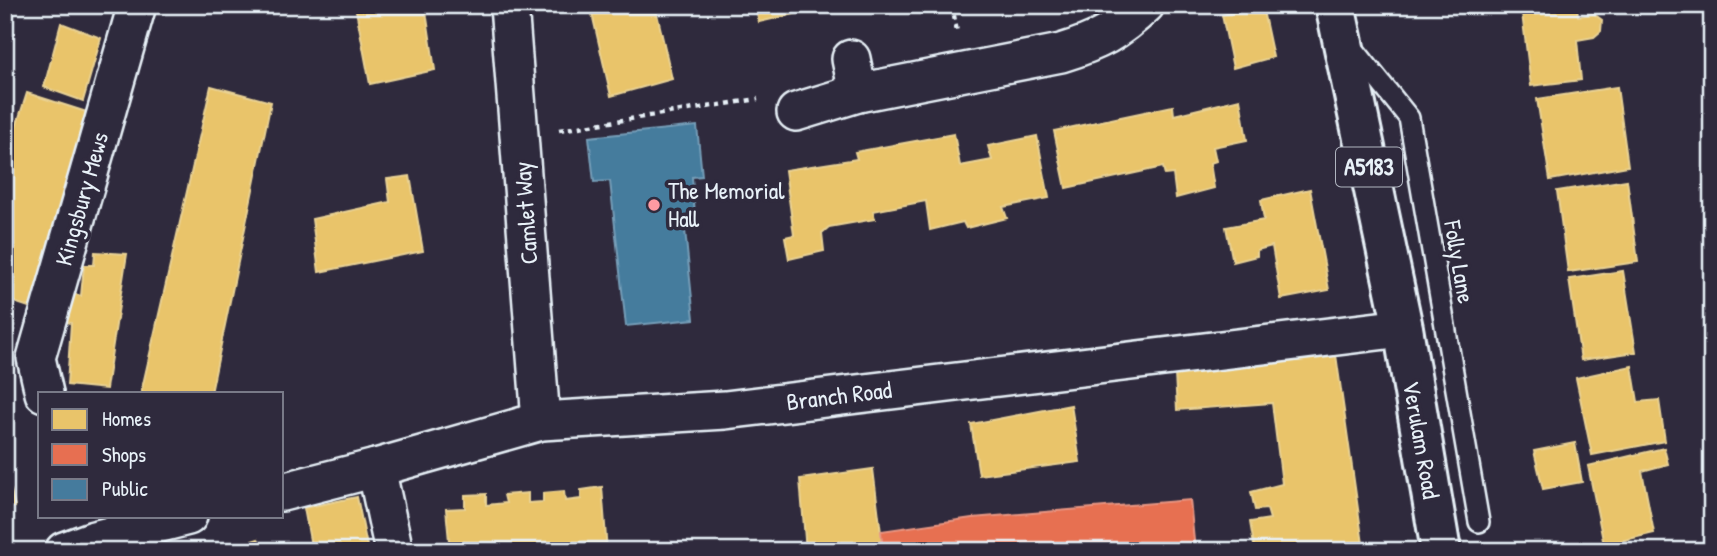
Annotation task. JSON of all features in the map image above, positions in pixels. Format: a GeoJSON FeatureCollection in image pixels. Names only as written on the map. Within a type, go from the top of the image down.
{"type":"FeatureCollection","features":[{"type":"Feature","properties":{"kind":"main road","name":"A5183"},"geometry":{"type":"LineString","coordinates":[[1337,19],[1403,328]]}},
{"type":"Feature","properties":{"kind":"main road","name":"Verulam Road"},"geometry":{"type":"LineString","coordinates":[[1403,328],[1441,551]]}},
{"type":"Feature","properties":{"kind":"street","name":"Kingsbury Mews"},"geometry":{"type":"LineString","coordinates":[[44,392],[36,358],[137,5]]}},
{"type":"Feature","properties":{"kind":"street","name":"Camlet Way"},"geometry":{"type":"LineString","coordinates":[[509,5],[541,421]]}},
{"type":"Feature","properties":{"kind":"street"},"geometry":{"type":"LineString","coordinates":[[796,112],[855,76],[1060,53],[1090,44],[1124,26],[1145,5]]}},
{"type":"Feature","properties":{"kind":"street","name":"Branch Road"},"geometry":{"type":"LineString","coordinates":[[284,491],[541,421],[725,410],[1403,328]]}},
{"type":"Feature","properties":{"kind":"street"},"geometry":{"type":"LineString","coordinates":[[376,468],[394,551]]}},
{"type":"Feature","properties":{"kind":"street"},"geometry":{"type":"LineString","coordinates":[[81,535],[177,518]]}},
{"type":"Feature","properties":{"kind":"lane","name":"Folly Lane"},"geometry":{"type":"LineString","coordinates":[[1337,19],[1409,118],[1479,522]]}},
{"type":"Feature","properties":{"kind":"path"},"geometry":{"type":"LineString","coordinates":[[520,136],[775,97],[796,112]]}},
{"type":"Feature","properties":{"kind":"building: Homes"},"geometry":{"type":"Polygon","coordinates":[[[355,5],[425,5],[435,70],[370,84],[355,5]]]}},
{"type":"Feature","properties":{"kind":"building: Homes"},"geometry":{"type":"Polygon","coordinates":[[[590,5],[655,5],[672,79],[611,96],[590,5]]]}},
{"type":"Feature","properties":{"kind":"building: Homes"},"geometry":{"type":"Polygon","coordinates":[[[755,5],[801,5],[803,12],[759,22],[755,5]]]}},
{"type":"Feature","properties":{"kind":"building: Homes"},"geometry":{"type":"Polygon","coordinates":[[[1521,5],[1577,5],[1578,16],[1594,14],[1602,20],[1601,31],[1594,37],[1577,40],[1581,80],[1531,86],[1521,5]]]}},
{"type":"Feature","properties":{"kind":"building: Homes"},"geometry":{"type":"Polygon","coordinates":[[[1262,6],[1273,57],[1233,68],[1222,15],[1262,6]]]}},
{"type":"Feature","properties":{"kind":"building: Homes"},"geometry":{"type":"Polygon","coordinates":[[[61,23],[101,38],[83,101],[44,87],[61,23]]]}},
{"type":"Feature","properties":{"kind":"building: Homes"},"geometry":{"type":"Polygon","coordinates":[[[211,86],[271,102],[211,392],[141,392],[211,86]]]}},
{"type":"Feature","properties":{"kind":"building: Homes"},"geometry":{"type":"Polygon","coordinates":[[[1617,87],[1628,166],[1550,180],[1537,99],[1617,87]]]}},
{"type":"Feature","properties":{"kind":"building: Homes"},"geometry":{"type":"Polygon","coordinates":[[[27,93],[99,116],[38,310],[5,299],[5,161],[27,93]]]}},
{"type":"Feature","properties":{"kind":"building: Homes"},"geometry":{"type":"Polygon","coordinates":[[[1240,99],[1247,140],[1213,147],[1216,161],[1210,163],[1214,188],[1176,198],[1173,174],[1165,175],[1163,167],[1066,188],[1054,131],[1173,106],[1174,115],[1240,99]]]}},
{"type":"Feature","properties":{"kind":"building: Homes"},"geometry":{"type":"Polygon","coordinates":[[[954,134],[960,166],[992,160],[988,146],[1037,136],[1049,198],[1003,207],[1007,218],[966,228],[963,222],[930,230],[926,201],[873,211],[875,219],[829,227],[822,233],[824,251],[789,259],[785,237],[794,235],[785,170],[857,159],[855,152],[954,134]]]}},
{"type":"Feature","properties":{"kind":"building: Homes"},"geometry":{"type":"Polygon","coordinates":[[[410,176],[423,251],[319,272],[312,219],[390,202],[387,179],[410,176]]]}},
{"type":"Feature","properties":{"kind":"building: Homes"},"geometry":{"type":"Polygon","coordinates":[[[1627,180],[1638,262],[1568,272],[1557,191],[1627,180]]]}},
{"type":"Feature","properties":{"kind":"building: Homes"},"geometry":{"type":"Polygon","coordinates":[[[1310,189],[1329,290],[1281,299],[1272,246],[1257,250],[1257,256],[1233,262],[1226,227],[1264,220],[1261,200],[1310,189]]]}},
{"type":"Feature","properties":{"kind":"building: Homes"},"geometry":{"type":"Polygon","coordinates":[[[95,252],[127,254],[106,389],[67,385],[71,323],[57,320],[65,291],[81,296],[84,265],[94,265],[95,252]]]}},
{"type":"Feature","properties":{"kind":"building: Homes"},"geometry":{"type":"Polygon","coordinates":[[[1623,271],[1636,352],[1581,360],[1569,279],[1623,271]]]}},
{"type":"Feature","properties":{"kind":"building: Homes"},"geometry":{"type":"Polygon","coordinates":[[[1336,355],[1364,551],[1322,551],[1322,547],[1255,551],[1250,522],[1270,519],[1267,509],[1255,510],[1251,492],[1282,484],[1272,403],[1177,410],[1175,374],[1336,355]]]}},
{"type":"Feature","properties":{"kind":"building: Homes"},"geometry":{"type":"Polygon","coordinates":[[[1632,366],[1638,402],[1659,400],[1665,441],[1592,455],[1576,378],[1632,366]]]}},
{"type":"Feature","properties":{"kind":"building: Homes"},"geometry":{"type":"Polygon","coordinates":[[[1071,405],[1080,462],[979,475],[971,424],[1071,405]]]}},
{"type":"Feature","properties":{"kind":"building: Homes"},"geometry":{"type":"Polygon","coordinates":[[[1575,443],[1582,482],[1543,489],[1534,451],[1575,443]]]}},
{"type":"Feature","properties":{"kind":"building: Homes"},"geometry":{"type":"Polygon","coordinates":[[[1664,448],[1668,464],[1642,471],[1654,533],[1604,545],[1588,466],[1664,448]]]}},
{"type":"Feature","properties":{"kind":"building: Homes"},"geometry":{"type":"Polygon","coordinates":[[[873,469],[882,541],[863,543],[864,551],[806,551],[800,479],[873,469]]]}},
{"type":"Feature","properties":{"kind":"building: Homes"},"geometry":{"type":"Polygon","coordinates":[[[602,487],[607,551],[588,551],[586,541],[567,544],[568,551],[547,551],[546,544],[527,547],[527,551],[450,551],[446,509],[465,508],[465,495],[486,494],[486,505],[506,503],[504,495],[528,493],[528,503],[543,502],[543,493],[564,491],[565,501],[581,499],[581,490],[602,487]]]}},
{"type":"Feature","properties":{"kind":"building: Homes"},"geometry":{"type":"Polygon","coordinates":[[[11,490],[15,507],[5,509],[5,491],[11,490]]]}},
{"type":"Feature","properties":{"kind":"building: Homes"},"geometry":{"type":"Polygon","coordinates":[[[357,497],[368,551],[312,551],[304,508],[357,497]]]}},
{"type":"Feature","properties":{"kind":"building: Homes"},"geometry":{"type":"Polygon","coordinates":[[[258,539],[262,551],[222,551],[258,539]]]}},
{"type":"Feature","properties":{"kind":"building: Homes"},"geometry":{"type":"Polygon","coordinates":[[[283,543],[285,551],[266,549],[283,543]]]}},
{"type":"Feature","properties":{"kind":"building: Shops"},"geometry":{"type":"Polygon","coordinates":[[[1190,500],[1195,551],[864,551],[863,543],[882,541],[881,531],[972,518],[1190,500]]]}},
{"type":"Feature","properties":{"kind":"building: Public","name":"The Memorial Hall"},"geometry":{"type":"Polygon","coordinates":[[[697,126],[702,176],[692,177],[696,228],[685,230],[694,319],[626,326],[610,181],[594,182],[589,137],[697,126]]]}},
{"type":"Feature","properties":{"kind":"place","name":"The Memorial Hall"},"geometry":{"type":"Point","coordinates":[654,205]}}]}
